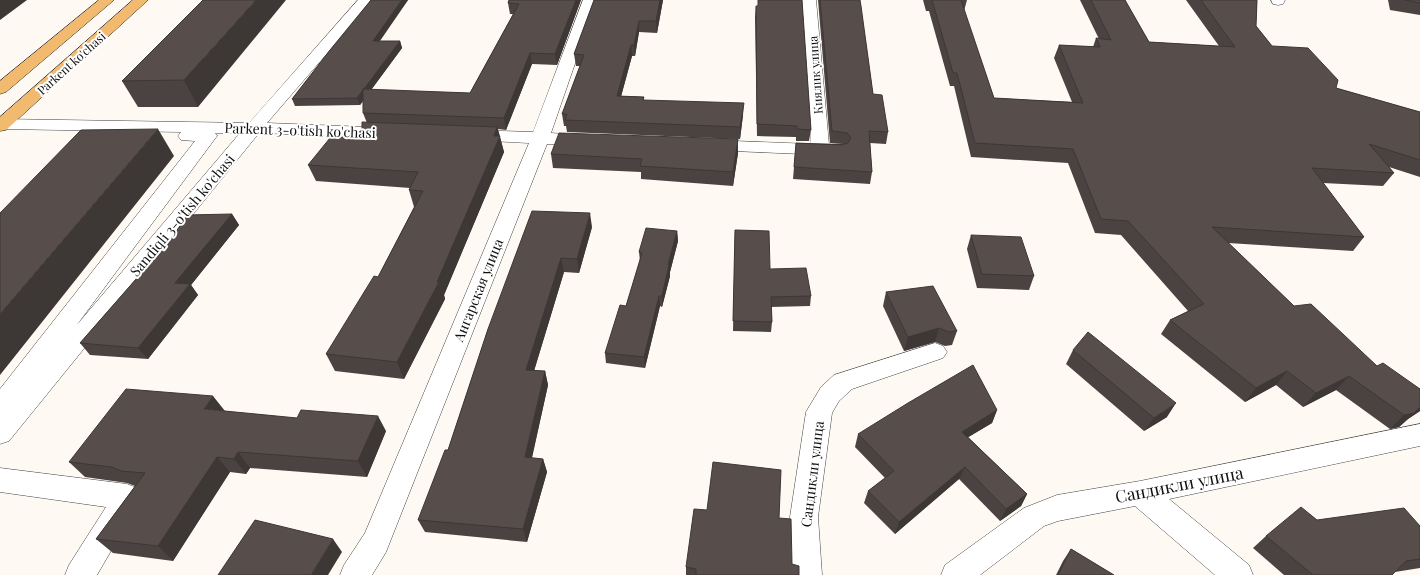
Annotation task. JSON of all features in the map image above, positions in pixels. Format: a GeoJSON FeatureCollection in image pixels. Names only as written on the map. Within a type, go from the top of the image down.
{"type":"FeatureCollection","features":[{"type":"Feature","properties":{"kind":"main road","name":"Parkent ko'chasi"},"geometry":{"type":"LineString","coordinates":[[0,89],[107,0]]}},
{"type":"Feature","properties":{"kind":"main road","name":"Parkent ko'chasi"},"geometry":{"type":"LineString","coordinates":[[1,129],[141,0]]}},
{"type":"Feature","properties":{"kind":"street","name":"Sandiqli 3-o'tish ko'chasi"},"geometry":{"type":"LineString","coordinates":[[0,433],[254,128],[366,0]]}},
{"type":"Feature","properties":{"kind":"street","name":"Ангарская улица"},"geometry":{"type":"LineString","coordinates":[[355,575],[376,542],[540,138],[590,0]]}},
{"type":"Feature","properties":{"kind":"street","name":"Киялик улица"},"geometry":{"type":"LineString","coordinates":[[809,0],[820,149]]}},
{"type":"Feature","properties":{"kind":"street","name":"Parkent 3-o'tish ko'chasi"},"geometry":{"type":"LineString","coordinates":[[1,129],[254,128],[405,133]]}},
{"type":"Feature","properties":{"kind":"street"},"geometry":{"type":"LineString","coordinates":[[0,408],[208,136],[1,129]]}},
{"type":"Feature","properties":{"kind":"street"},"geometry":{"type":"LineString","coordinates":[[453,135],[604,140]]}},
{"type":"Feature","properties":{"kind":"street"},"geometry":{"type":"LineString","coordinates":[[692,144],[839,150]]}},
{"type":"Feature","properties":{"kind":"street","name":"Сандикли улица"},"geometry":{"type":"LineString","coordinates":[[807,575],[804,517],[819,412],[830,394],[843,382],[935,352]]}},
{"type":"Feature","properties":{"kind":"street","name":"Сандикли улица"},"geometry":{"type":"LineString","coordinates":[[956,575],[1034,517],[1057,508],[1140,493],[1420,435]]}},
{"type":"Feature","properties":{"kind":"street"},"geometry":{"type":"LineString","coordinates":[[0,480],[127,497],[80,575]]}},
{"type":"Feature","properties":{"kind":"street"},"geometry":{"type":"LineString","coordinates":[[1140,493],[1238,575]]}},
{"type":"Feature","properties":{"kind":"building"},"geometry":{"type":"Polygon","coordinates":[[[203,0],[256,0],[184,80],[122,81],[203,0]]]}},
{"type":"Feature","properties":{"kind":"building"},"geometry":{"type":"Polygon","coordinates":[[[371,0],[402,0],[373,41],[400,41],[357,98],[292,99],[330,50],[371,0]]]}},
{"type":"Feature","properties":{"kind":"building"},"geometry":{"type":"Polygon","coordinates":[[[509,0],[576,0],[555,54],[530,53],[504,118],[363,113],[363,89],[470,93],[519,4],[508,3],[509,0]]]}},
{"type":"Feature","properties":{"kind":"building"},"geometry":{"type":"Polygon","coordinates":[[[594,0],[660,0],[656,21],[639,21],[634,45],[631,45],[617,96],[644,97],[643,100],[744,103],[740,127],[565,120],[567,114],[562,114],[584,55],[574,54],[594,0]]]}},
{"type":"Feature","properties":{"kind":"building"},"geometry":{"type":"Polygon","coordinates":[[[758,0],[802,0],[811,130],[797,129],[797,126],[757,124],[756,6],[758,6],[758,0]]]}},
{"type":"Feature","properties":{"kind":"building"},"geometry":{"type":"Polygon","coordinates":[[[820,0],[860,0],[873,94],[882,95],[888,132],[869,131],[872,172],[794,167],[796,143],[841,145],[848,143],[851,138],[847,133],[832,131],[820,0]]]}},
{"type":"Feature","properties":{"kind":"building"},"geometry":{"type":"Polygon","coordinates":[[[932,0],[961,0],[994,98],[1083,103],[1059,45],[1100,47],[1096,38],[1111,40],[1091,0],[1125,0],[1149,42],[1235,47],[1201,0],[1257,0],[1256,26],[1272,46],[1308,48],[1338,80],[1336,88],[1420,112],[1420,160],[1369,144],[1394,173],[1312,168],[1364,237],[1212,227],[1294,306],[1311,304],[1377,366],[1383,363],[1420,389],[1420,407],[1414,413],[1404,415],[1349,376],[1316,393],[1287,371],[1256,388],[1170,320],[1204,304],[1128,221],[1101,219],[1073,149],[975,143],[957,73],[953,73],[932,0]]]}},
{"type":"Feature","properties":{"kind":"building"},"geometry":{"type":"Polygon","coordinates":[[[1405,0],[1420,0],[1420,3],[1405,0]]]}},
{"type":"Feature","properties":{"kind":"building"},"geometry":{"type":"Polygon","coordinates":[[[362,122],[497,127],[494,136],[500,136],[437,282],[439,282],[397,362],[326,354],[374,276],[378,277],[423,191],[409,190],[418,172],[308,165],[330,138],[362,137],[362,122]]]}},
{"type":"Feature","properties":{"kind":"building"},"geometry":{"type":"Polygon","coordinates":[[[158,129],[0,314],[0,213],[81,130],[158,129]]]}},
{"type":"Feature","properties":{"kind":"building"},"geometry":{"type":"Polygon","coordinates":[[[559,133],[738,139],[733,172],[640,166],[642,159],[551,154],[559,133]]]}},
{"type":"Feature","properties":{"kind":"building"},"geometry":{"type":"Polygon","coordinates":[[[532,211],[590,213],[577,259],[561,258],[526,370],[545,371],[525,457],[543,459],[523,529],[418,520],[445,450],[448,450],[488,329],[532,211]]]}},
{"type":"Feature","properties":{"kind":"building"},"geometry":{"type":"Polygon","coordinates":[[[232,214],[175,283],[190,284],[138,348],[80,343],[144,270],[141,270],[161,246],[166,247],[187,215],[232,214]]]}},
{"type":"Feature","properties":{"kind":"building"},"geometry":{"type":"Polygon","coordinates":[[[646,228],[677,231],[662,296],[659,296],[644,357],[605,353],[620,305],[626,306],[642,253],[639,252],[646,228]]]}},
{"type":"Feature","properties":{"kind":"building"},"geometry":{"type":"Polygon","coordinates":[[[735,230],[769,231],[770,269],[806,268],[811,296],[771,297],[772,322],[733,321],[735,230]]]}},
{"type":"Feature","properties":{"kind":"building"},"geometry":{"type":"Polygon","coordinates":[[[971,235],[1021,237],[1034,276],[982,274],[971,235]]]}},
{"type":"Feature","properties":{"kind":"building"},"geometry":{"type":"Polygon","coordinates":[[[933,286],[957,331],[949,332],[939,328],[908,337],[886,292],[933,286]]]}},
{"type":"Feature","properties":{"kind":"building"},"geometry":{"type":"Polygon","coordinates":[[[1088,332],[1176,403],[1154,418],[1073,350],[1088,332]]]}},
{"type":"Feature","properties":{"kind":"building"},"geometry":{"type":"Polygon","coordinates":[[[973,365],[997,410],[962,432],[1027,494],[1006,509],[965,467],[899,522],[868,491],[894,471],[858,434],[973,365]]]}},
{"type":"Feature","properties":{"kind":"building"},"geometry":{"type":"Polygon","coordinates":[[[126,389],[213,396],[204,409],[297,418],[301,410],[378,416],[358,461],[238,452],[234,459],[217,457],[158,546],[96,539],[145,473],[121,471],[112,467],[69,462],[126,389]]]}},
{"type":"Feature","properties":{"kind":"building"},"geometry":{"type":"Polygon","coordinates":[[[713,462],[781,470],[779,518],[791,519],[792,564],[799,566],[799,575],[696,575],[696,569],[686,567],[694,509],[707,510],[713,462]]]}},
{"type":"Feature","properties":{"kind":"building"},"geometry":{"type":"Polygon","coordinates":[[[1301,507],[1317,520],[1404,508],[1420,526],[1420,559],[1406,561],[1392,575],[1313,575],[1266,536],[1301,507]]]}},
{"type":"Feature","properties":{"kind":"building"},"geometry":{"type":"Polygon","coordinates":[[[255,520],[333,539],[311,575],[218,575],[255,520]]]}},
{"type":"Feature","properties":{"kind":"building"},"geometry":{"type":"Polygon","coordinates":[[[1071,549],[1114,575],[1058,575],[1071,549]]]}}]}
